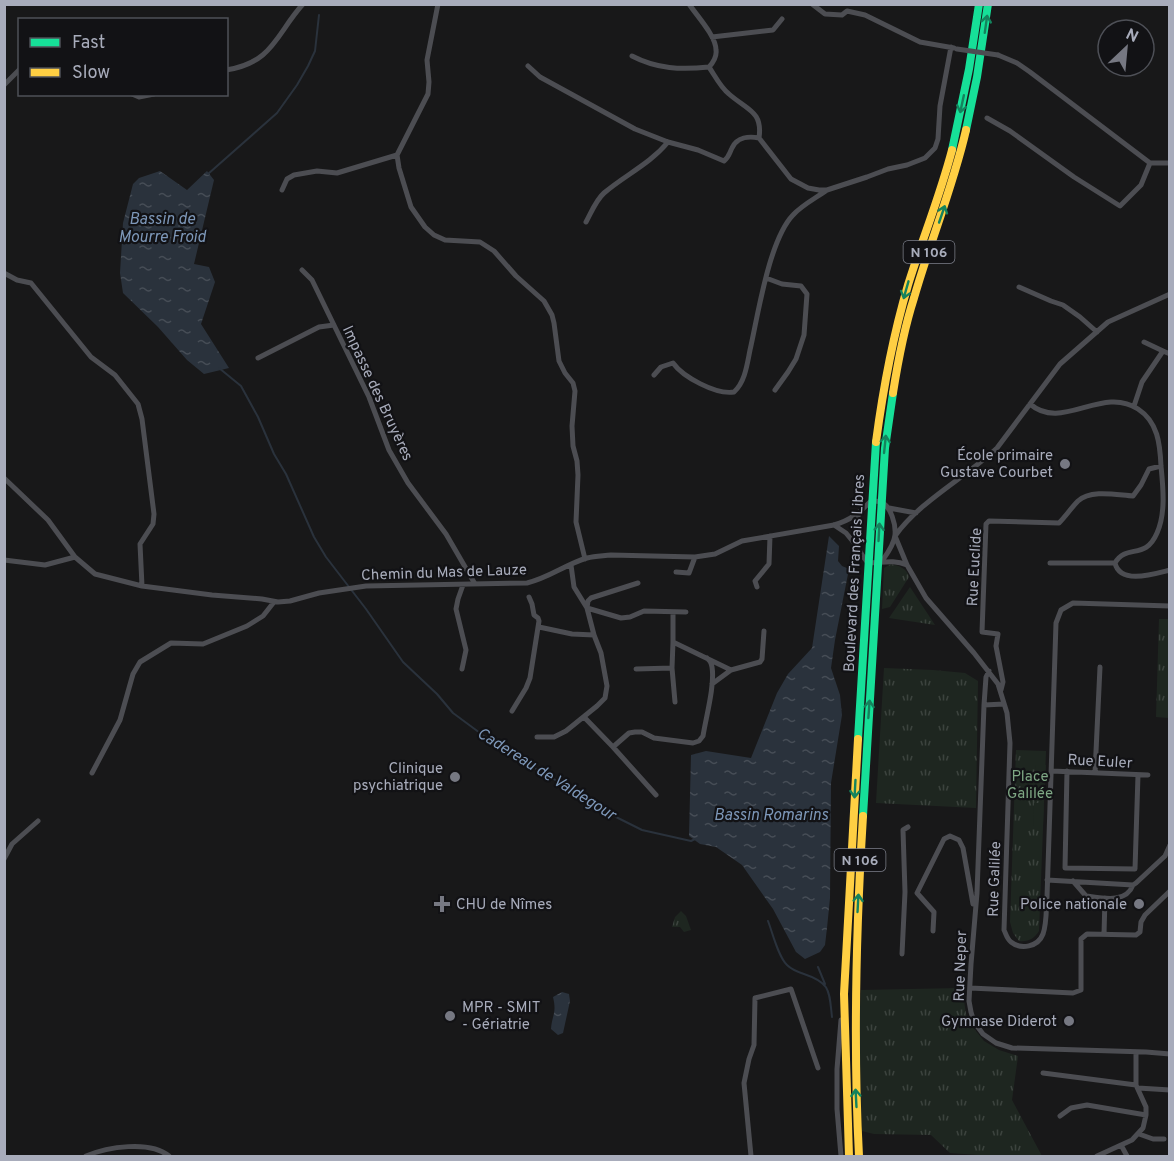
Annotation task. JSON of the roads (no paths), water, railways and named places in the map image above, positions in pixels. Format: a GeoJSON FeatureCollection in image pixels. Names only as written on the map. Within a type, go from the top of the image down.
{"type":"FeatureCollection","features":[{"type":"Feature","properties":{"kind":"main road","name":"Boulevard des Français Libres"},"geometry":{"type":"LineString","coordinates":[[849,1156],[844,994],[874,453],[892,345],[910,276],[941,188],[953,145],[969,72],[979,4]]}},
{"type":"Feature","properties":{"kind":"main road","name":"Boulevard des Français Libres"},"geometry":{"type":"LineString","coordinates":[[859,1156],[855,1076],[855,987],[885,448],[902,346],[920,277],[962,147],[979,70],[988,4]]}},
{"type":"Feature","properties":{"kind":"street"},"geometry":{"type":"LineString","coordinates":[[228,70],[237,69],[260,58],[271,49],[303,4]]}},
{"type":"Feature","properties":{"kind":"street"},"geometry":{"type":"LineString","coordinates":[[438,4],[427,60],[428,94],[397,155],[399,168],[411,207],[425,227],[434,235],[446,240],[480,242],[494,250],[516,276],[544,301],[552,315],[559,361],[573,383],[575,391],[572,426],[578,476],[576,522],[585,559]]}},
{"type":"Feature","properties":{"kind":"street"},"geometry":{"type":"LineString","coordinates":[[632,56],[645,63],[681,70],[709,67],[714,62],[717,50],[712,37],[689,4]]}},
{"type":"Feature","properties":{"kind":"street"},"geometry":{"type":"LineString","coordinates":[[812,4],[825,14],[842,15],[847,8],[920,42],[998,55],[1017,63],[1150,163],[1170,163]]}},
{"type":"Feature","properties":{"kind":"street"},"geometry":{"type":"LineString","coordinates":[[712,37],[773,30],[782,19]]}},
{"type":"Feature","properties":{"kind":"street"},"geometry":{"type":"LineString","coordinates":[[654,375],[661,367],[673,363],[676,368],[693,379],[722,393],[734,392],[740,387],[766,278],[780,237],[793,214],[827,190],[926,158],[935,148],[938,139],[940,106],[954,48]]}},
{"type":"Feature","properties":{"kind":"street"},"geometry":{"type":"LineString","coordinates":[[528,66],[540,77],[635,129],[724,161],[728,159],[733,145],[740,139],[748,136],[759,138],[790,179],[808,188],[827,190]]}},
{"type":"Feature","properties":{"kind":"street"},"geometry":{"type":"LineString","coordinates":[[709,67],[728,93],[758,118],[761,126],[759,138]]}},
{"type":"Feature","properties":{"kind":"street"},"geometry":{"type":"LineString","coordinates":[[4,85],[18,71]]}},
{"type":"Feature","properties":{"kind":"street"},"geometry":{"type":"LineString","coordinates":[[987,118],[1010,131],[1074,177],[1120,206],[1140,185],[1150,163]]}},
{"type":"Feature","properties":{"kind":"street"},"geometry":{"type":"LineString","coordinates":[[586,222],[602,195],[645,164],[668,142]]}},
{"type":"Feature","properties":{"kind":"street"},"geometry":{"type":"LineString","coordinates":[[282,190],[287,179],[294,175],[317,171],[337,173],[397,155]]}},
{"type":"Feature","properties":{"kind":"street","name":"Impasse des Bruyères"},"geometry":{"type":"LineString","coordinates":[[302,270],[312,280],[334,325],[369,398],[389,450],[408,483],[446,534],[475,584]]}},
{"type":"Feature","properties":{"kind":"street"},"geometry":{"type":"LineString","coordinates":[[4,273],[17,280],[32,283],[91,357],[116,375],[138,404],[154,514],[153,524],[140,544],[142,586]]}},
{"type":"Feature","properties":{"kind":"street"},"geometry":{"type":"LineString","coordinates":[[766,278],[782,284],[801,286],[807,294],[804,335],[796,358],[775,390]]}},
{"type":"Feature","properties":{"kind":"street"},"geometry":{"type":"LineString","coordinates":[[1019,286],[1051,302],[1063,305],[1097,332]]}},
{"type":"Feature","properties":{"kind":"street"},"geometry":{"type":"LineString","coordinates":[[880,562],[889,551],[895,536],[903,525],[986,459],[997,447],[1060,364],[1108,322],[1170,294]]}},
{"type":"Feature","properties":{"kind":"street"},"geometry":{"type":"LineString","coordinates":[[258,358],[319,327],[334,325]]}},
{"type":"Feature","properties":{"kind":"street"},"geometry":{"type":"LineString","coordinates":[[1134,406],[1142,382],[1166,353],[1144,342]]}},
{"type":"Feature","properties":{"kind":"street"},"geometry":{"type":"LineString","coordinates":[[1030,404],[1040,411],[1054,413],[1072,411],[1109,401],[1122,401],[1134,406],[1148,417],[1158,436],[1161,466],[1161,518],[1156,536],[1146,548],[1124,553],[1115,563],[1117,570],[1127,576],[1170,570]]}},
{"type":"Feature","properties":{"kind":"street","name":"Rue Euclide"},"geometry":{"type":"LineString","coordinates":[[1000,692],[1003,682],[996,646],[999,634],[982,632],[986,524],[989,521],[1059,523],[1079,500],[1093,494],[1133,496],[1149,469],[1161,466]]}},
{"type":"Feature","properties":{"kind":"street","name":"Chemin du Mas de Lauze"},"geometry":{"type":"LineString","coordinates":[[4,478],[48,520],[75,557],[95,574],[142,586],[262,599],[273,604],[320,593],[366,586],[527,583],[540,580],[585,559],[611,555],[695,557],[715,554],[742,541],[846,521],[871,501]]}},
{"type":"Feature","properties":{"kind":"street"},"geometry":{"type":"LineString","coordinates":[[871,501],[881,502],[889,508],[916,513]]}},
{"type":"Feature","properties":{"kind":"street"},"geometry":{"type":"LineString","coordinates":[[889,508],[895,536],[907,565],[926,598],[989,671]]}},
{"type":"Feature","properties":{"kind":"street"},"geometry":{"type":"LineString","coordinates":[[855,544],[855,530],[860,512]]}},
{"type":"Feature","properties":{"kind":"street"},"geometry":{"type":"LineString","coordinates":[[834,525],[846,533],[868,563],[898,561],[907,565]]}},
{"type":"Feature","properties":{"kind":"street"},"geometry":{"type":"LineString","coordinates":[[757,587],[755,581],[769,564],[770,536]]}},
{"type":"Feature","properties":{"kind":"street"},"geometry":{"type":"LineString","coordinates":[[4,560],[45,565],[75,557]]}},
{"type":"Feature","properties":{"kind":"street"},"geometry":{"type":"LineString","coordinates":[[676,572],[689,573],[695,557]]}},
{"type":"Feature","properties":{"kind":"street"},"geometry":{"type":"LineString","coordinates":[[1050,562],[1115,563]]}},
{"type":"Feature","properties":{"kind":"street"},"geometry":{"type":"LineString","coordinates":[[537,737],[554,737],[566,731],[605,698],[607,686],[602,654],[586,608],[574,587],[571,566]]}},
{"type":"Feature","properties":{"kind":"street"},"geometry":{"type":"LineString","coordinates":[[586,608],[591,598],[638,583]]}},
{"type":"Feature","properties":{"kind":"street"},"geometry":{"type":"LineString","coordinates":[[462,669],[466,650],[456,609],[463,585]]}},
{"type":"Feature","properties":{"kind":"street"},"geometry":{"type":"LineString","coordinates":[[512,711],[530,678],[539,627],[538,618],[534,615],[529,597]]}},
{"type":"Feature","properties":{"kind":"street","name":"Rue Galilée"},"geometry":{"type":"LineString","coordinates":[[989,671],[998,684],[1004,704],[1010,743],[1004,930],[1012,944],[1029,946],[1036,944],[1044,932],[1056,623],[1061,610],[1073,603],[1170,606]]}},
{"type":"Feature","properties":{"kind":"street"},"geometry":{"type":"LineString","coordinates":[[92,773],[120,720],[133,674],[140,662],[171,643],[203,644],[247,626],[262,616],[273,604]]}},
{"type":"Feature","properties":{"kind":"street"},"geometry":{"type":"LineString","coordinates":[[586,608],[621,618],[644,611],[686,612]]}},
{"type":"Feature","properties":{"kind":"street"},"geometry":{"type":"LineString","coordinates":[[673,612],[672,668],[675,702]]}},
{"type":"Feature","properties":{"kind":"street"},"geometry":{"type":"LineString","coordinates":[[539,627],[572,634],[594,635]]}},
{"type":"Feature","properties":{"kind":"street"},"geometry":{"type":"LineString","coordinates":[[712,684],[731,670],[760,662],[764,631]]}},
{"type":"Feature","properties":{"kind":"street"},"geometry":{"type":"LineString","coordinates":[[673,642],[731,670]]}},
{"type":"Feature","properties":{"kind":"street"},"geometry":{"type":"LineString","coordinates":[[613,747],[629,733],[635,732],[642,732],[654,738],[693,743],[699,741],[703,736],[712,684],[712,667],[707,658]]}},
{"type":"Feature","properties":{"kind":"street"},"geometry":{"type":"LineString","coordinates":[[636,669],[672,668]]}},
{"type":"Feature","properties":{"kind":"street"},"geometry":{"type":"LineString","coordinates":[[1095,773],[1100,668]]}},
{"type":"Feature","properties":{"kind":"street","name":"Rue Neper"},"geometry":{"type":"LineString","coordinates":[[989,671],[986,677],[984,705],[977,893],[970,988],[971,1012],[974,1022],[983,1034],[996,1043],[1012,1048],[1170,1054]]}},
{"type":"Feature","properties":{"kind":"street"},"geometry":{"type":"LineString","coordinates":[[984,705],[1004,704]]}},
{"type":"Feature","properties":{"kind":"street"},"geometry":{"type":"LineString","coordinates":[[584,717],[656,795]]}},
{"type":"Feature","properties":{"kind":"street","name":"Rue Euler"},"geometry":{"type":"LineString","coordinates":[[1051,771],[1148,775]]}},
{"type":"Feature","properties":{"kind":"street"},"geometry":{"type":"LineString","coordinates":[[1067,771],[1065,868],[1134,869],[1138,775]]}},
{"type":"Feature","properties":{"kind":"street"},"geometry":{"type":"LineString","coordinates":[[4,859],[12,844],[38,821]]}},
{"type":"Feature","properties":{"kind":"street"},"geometry":{"type":"LineString","coordinates":[[903,954],[905,892],[903,830],[908,827]]}},
{"type":"Feature","properties":{"kind":"street"},"geometry":{"type":"LineString","coordinates":[[917,893],[944,839],[950,836],[959,840],[963,848],[974,912]]}},
{"type":"Feature","properties":{"kind":"street"},"geometry":{"type":"LineString","coordinates":[[1047,880],[1132,885],[1165,856],[1170,845]]}},
{"type":"Feature","properties":{"kind":"street"},"geometry":{"type":"LineString","coordinates":[[1073,881],[1086,896],[1105,898],[1121,898],[1131,890],[1132,885]]}},
{"type":"Feature","properties":{"kind":"street"},"geometry":{"type":"LineString","coordinates":[[970,988],[1073,993],[1081,990],[1081,939],[1087,934],[1136,935],[1140,932],[1141,922],[1145,915],[1170,891]]}},
{"type":"Feature","properties":{"kind":"street"},"geometry":{"type":"LineString","coordinates":[[905,892],[917,893],[934,912],[933,931]]}},
{"type":"Feature","properties":{"kind":"street"},"geometry":{"type":"LineString","coordinates":[[1104,934],[1105,898]]}},
{"type":"Feature","properties":{"kind":"street"},"geometry":{"type":"LineString","coordinates":[[751,1156],[744,1083],[754,1045],[755,998],[791,989],[818,1068]]}},
{"type":"Feature","properties":{"kind":"street"},"geometry":{"type":"LineString","coordinates":[[841,1156],[837,1109],[837,1068],[844,994]]}},
{"type":"Feature","properties":{"kind":"street"},"geometry":{"type":"LineString","coordinates":[[1097,1156],[1132,1140],[1143,1128],[1146,1107],[1137,1086],[1136,1053]]}},
{"type":"Feature","properties":{"kind":"street"},"geometry":{"type":"LineString","coordinates":[[1044,1073],[1170,1090]]}},
{"type":"Feature","properties":{"kind":"street"},"geometry":{"type":"LineString","coordinates":[[1060,1116],[1071,1108],[1087,1105],[1146,1115]]}},
{"type":"Feature","properties":{"kind":"street"},"geometry":{"type":"LineString","coordinates":[[1139,1134],[1164,1139]]}},
{"type":"Feature","properties":{"kind":"street"},"geometry":{"type":"LineString","coordinates":[[1121,1145],[1127,1156]]}},
{"type":"Feature","properties":{"kind":"street"},"geometry":{"type":"LineString","coordinates":[[86,1156],[116,1148],[154,1149],[169,1156]]}},
{"type":"Feature","properties":{"kind":"water","name":"Bassin de Mourre Froid"},"geometry":{"type":"Polygon","coordinates":[[[160,171],[187,190],[207,171],[214,180],[194,264],[209,267],[215,282],[201,324],[229,368],[204,374],[187,360],[158,327],[123,293],[120,273],[123,223],[133,184],[139,178],[160,171]]]}},
{"type":"Feature","properties":{"kind":"water","name":"Bassin Romarins"},"geometry":{"type":"Polygon","coordinates":[[[829,536],[839,546],[838,561],[849,569],[831,668],[840,695],[842,715],[831,783],[830,898],[825,945],[820,952],[805,959],[796,952],[773,909],[742,865],[716,847],[700,844],[689,836],[691,755],[706,751],[751,758],[777,693],[788,674],[812,648],[829,536]]]}},
{"type":"Feature","properties":{"kind":"water"},"geometry":{"type":"Polygon","coordinates":[[[562,992],[569,994],[570,1001],[563,1033],[558,1035],[551,1029],[554,1010],[553,997],[562,992]]]}},
{"type":"Feature","properties":{"kind":"waterway","name":"Cadereau de Valdegour"},"geometry":{"type":"LineString","coordinates":[[208,174],[277,113],[297,85],[315,51],[319,15]]}},
{"type":"Feature","properties":{"kind":"waterway","name":"Cadereau de Valdegour"},"geometry":{"type":"LineString","coordinates":[[219,368],[241,386],[286,474],[314,537],[326,557],[403,662],[437,694],[453,713],[503,750],[616,817],[642,830],[691,841],[695,839]]}},
{"type":"Feature","properties":{"kind":"waterway","name":"Cadereau de Valdegour"},"geometry":{"type":"LineString","coordinates":[[768,921],[778,951],[787,965],[813,977],[827,989],[832,1017]]}},
{"type":"Feature","properties":{"kind":"waterway","name":"Cadereau de Valdegour"},"geometry":{"type":"LineString","coordinates":[[818,967],[825,984]]}},
{"type":"Feature","properties":{"kind":"place","name":"École primaire Gustave Courbet"},"geometry":{"type":"Point","coordinates":[1065,464]}},
{"type":"Feature","properties":{"kind":"place","name":"Clinique psychiatrique"},"geometry":{"type":"Point","coordinates":[455,777]}},
{"type":"Feature","properties":{"kind":"place","name":"CHU de Nîmes"},"geometry":{"type":"Point","coordinates":[442,904]}},
{"type":"Feature","properties":{"kind":"place","name":"Police nationale"},"geometry":{"type":"Point","coordinates":[1139,904]}},
{"type":"Feature","properties":{"kind":"place","name":"MPR - SMIT - Gériatrie"},"geometry":{"type":"Point","coordinates":[450,1016]}},
{"type":"Feature","properties":{"kind":"place","name":"Gymnase Diderot"},"geometry":{"type":"Point","coordinates":[1069,1021]}},
{"type":"Feature","properties":{"kind":"park label","name":"Place Galilée"},"geometry":{"type":"Point","coordinates":[1030,784]}}]}
